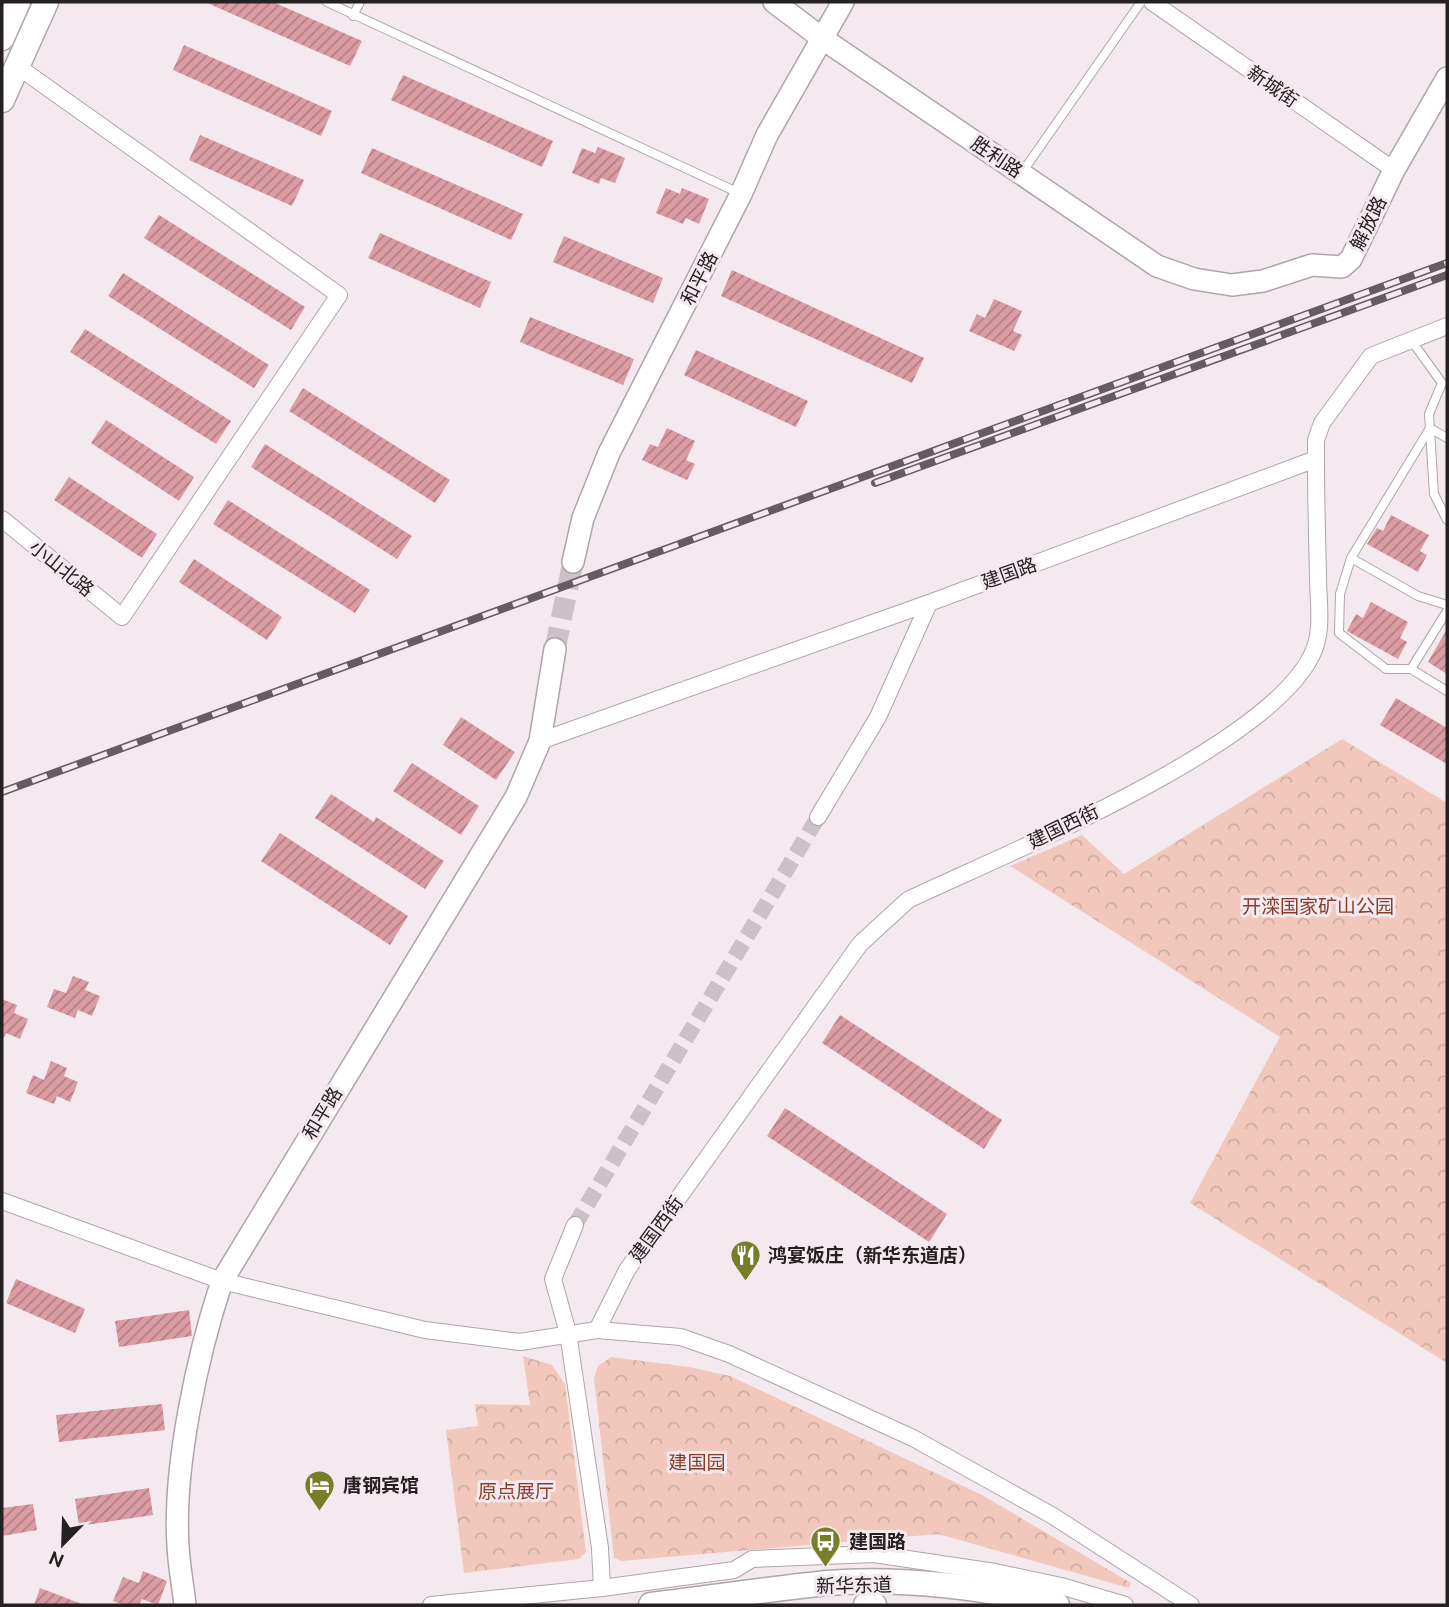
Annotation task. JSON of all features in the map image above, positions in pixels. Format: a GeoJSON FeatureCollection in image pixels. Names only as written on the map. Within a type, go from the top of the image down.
{"type":"FeatureCollection","features":[{"type":"Feature","properties":{"kind":"main road"},"geometry":{"type":"LineString","coordinates":[[2,38],[18,2]]}},
{"type":"Feature","properties":{"kind":"main road"},"geometry":{"type":"LineString","coordinates":[[2,100],[46,2]]}},
{"type":"Feature","properties":{"kind":"main road","name":"新华东道"},"geometry":{"type":"LineString","coordinates":[[651,1605],[830,1583],[953,1588],[1057,1605]]}},
{"type":"Feature","properties":{"kind":"main road","name":"新华东道"},"geometry":{"type":"LineString","coordinates":[[866,1605],[874,1605]]}},
{"type":"Feature","properties":{"kind":"street","name":"胜利路"},"geometry":{"type":"LineString","coordinates":[[774,2],[823,39],[1157,266],[1194,279],[1233,285]]}},
{"type":"Feature","properties":{"kind":"street","name":"和平路"},"geometry":{"type":"LineString","coordinates":[[573,562],[583,518],[609,453],[741,194],[767,135],[844,2]]}},
{"type":"Feature","properties":{"kind":"street","name":"新城街"},"geometry":{"type":"LineString","coordinates":[[1152,2],[1394,170]]}},
{"type":"Feature","properties":{"kind":"street","name":"小山北路"},"geometry":{"type":"LineString","coordinates":[[2,519],[122,617],[340,295],[17,66]]}},
{"type":"Feature","properties":{"kind":"street","name":"解放路"},"geometry":{"type":"LineString","coordinates":[[1233,285],[1263,281],[1311,265],[1342,267],[1351,259],[1394,170],[1447,78]]}},
{"type":"Feature","properties":{"kind":"street","name":"建国西街"},"geometry":{"type":"LineString","coordinates":[[597,1330],[626,1270],[860,944],[883,922],[908,900],[1179,768],[1234,734],[1265,709],[1304,670],[1314,649],[1319,620],[1315,460],[1316,440],[1322,423],[1361,368],[1381,350],[1447,326]]}},
{"type":"Feature","properties":{"kind":"street","name":"建国路"},"geometry":{"type":"LineString","coordinates":[[540,741],[929,603],[1315,460]]}},
{"type":"Feature","properties":{"kind":"street"},"geometry":{"type":"LineString","coordinates":[[818,817],[878,718],[929,603]]}},
{"type":"Feature","properties":{"kind":"street","name":"和平路"},"geometry":{"type":"LineString","coordinates":[[185,1605],[178,1544],[181,1482],[198,1365],[222,1281],[516,797],[540,741],[555,649]]}},
{"type":"Feature","properties":{"kind":"street"},"geometry":{"type":"LineString","coordinates":[[2,1201],[222,1281],[425,1330],[520,1342],[597,1330],[681,1337],[729,1354],[913,1438],[1053,1516],[1191,1605]]}},
{"type":"Feature","properties":{"kind":"street"},"geometry":{"type":"LineString","coordinates":[[575,1225],[552,1279],[568,1333],[600,1548],[602,1588]]}},
{"type":"Feature","properties":{"kind":"street"},"geometry":{"type":"LineString","coordinates":[[431,1605],[602,1588],[734,1570],[752,1559],[874,1554],[995,1572],[1061,1586],[1125,1605]]}},
{"type":"Feature","properties":{"kind":"lane"},"geometry":{"type":"LineString","coordinates":[[327,2],[741,194]]}},
{"type":"Feature","properties":{"kind":"lane"},"geometry":{"type":"LineString","coordinates":[[353,16],[360,2]]}},
{"type":"Feature","properties":{"kind":"lane"},"geometry":{"type":"LineString","coordinates":[[1021,174],[1141,2]]}},
{"type":"Feature","properties":{"kind":"lane"},"geometry":{"type":"LineString","coordinates":[[1411,339],[1442,383],[1429,414],[1434,494],[1447,520]]}},
{"type":"Feature","properties":{"kind":"lane"},"geometry":{"type":"LineString","coordinates":[[1430,428],[1447,438]]}},
{"type":"Feature","properties":{"kind":"lane"},"geometry":{"type":"LineString","coordinates":[[1430,428],[1350,558],[1340,594],[1339,633],[1386,669],[1411,669],[1447,691]]}},
{"type":"Feature","properties":{"kind":"lane"},"geometry":{"type":"LineString","coordinates":[[1350,558],[1418,596],[1447,605]]}},
{"type":"Feature","properties":{"kind":"lane"},"geometry":{"type":"LineString","coordinates":[[1411,669],[1447,611]]}},
{"type":"Feature","properties":{"kind":"green space","name":"开滦国家矿山公园"},"geometry":{"type":"Polygon","coordinates":[[[1342,739],[1447,803],[1447,1363],[1190,1203],[1280,1037],[1010,866],[1082,835],[1124,874],[1342,739]]]}},
{"type":"Feature","properties":{"kind":"green space","name":"原点展厅"},"geometry":{"type":"Polygon","coordinates":[[[523,1356],[552,1365],[565,1384],[586,1552],[579,1559],[464,1573],[446,1430],[478,1426],[475,1404],[530,1405],[523,1356]]]}},
{"type":"Feature","properties":{"kind":"green space","name":"建国园"},"geometry":{"type":"Polygon","coordinates":[[[611,1357],[689,1367],[730,1376],[982,1495],[1131,1583],[1129,1588],[938,1534],[622,1561],[614,1558],[594,1378],[598,1366],[611,1357]]]}},
{"type":"Feature","properties":{"kind":"building"},"geometry":{"type":"Polygon","coordinates":[[[205,2],[273,2],[362,41],[350,66],[205,2]]]}},
{"type":"Feature","properties":{"kind":"building"},"geometry":{"type":"Polygon","coordinates":[[[184,45],[332,111],[321,136],[173,70],[184,45]]]}},
{"type":"Feature","properties":{"kind":"building"},"geometry":{"type":"Polygon","coordinates":[[[403,75],[553,141],[542,167],[391,100],[403,75]]]}},
{"type":"Feature","properties":{"kind":"building"},"geometry":{"type":"Polygon","coordinates":[[[200,135],[304,180],[292,206],[189,160],[200,135]]]}},
{"type":"Feature","properties":{"kind":"building"},"geometry":{"type":"Polygon","coordinates":[[[598,147],[625,158],[615,183],[601,178],[599,184],[572,173],[582,148],[595,153],[598,147]]]}},
{"type":"Feature","properties":{"kind":"building"},"geometry":{"type":"Polygon","coordinates":[[[372,148],[523,214],[511,240],[361,173],[372,148]]]}},
{"type":"Feature","properties":{"kind":"building"},"geometry":{"type":"Polygon","coordinates":[[[666,188],[680,194],[682,188],[709,199],[699,224],[686,218],[683,224],[656,213],[666,188]]]}},
{"type":"Feature","properties":{"kind":"building"},"geometry":{"type":"Polygon","coordinates":[[[159,215],[305,307],[291,330],[144,238],[159,215]]]}},
{"type":"Feature","properties":{"kind":"building"},"geometry":{"type":"Polygon","coordinates":[[[380,233],[491,282],[480,308],[368,258],[380,233]]]}},
{"type":"Feature","properties":{"kind":"building"},"geometry":{"type":"Polygon","coordinates":[[[564,236],[663,278],[653,303],[553,262],[564,236]]]}},
{"type":"Feature","properties":{"kind":"building"},"geometry":{"type":"Polygon","coordinates":[[[732,270],[924,358],[912,383],[721,296],[732,270]]]}},
{"type":"Feature","properties":{"kind":"building"},"geometry":{"type":"Polygon","coordinates":[[[123,273],[269,365],[254,388],[108,296],[123,273]]]}},
{"type":"Feature","properties":{"kind":"building"},"geometry":{"type":"Polygon","coordinates":[[[994,299],[1022,311],[1013,331],[1022,335],[1014,351],[969,331],[977,314],[985,318],[994,299]]]}},
{"type":"Feature","properties":{"kind":"building"},"geometry":{"type":"Polygon","coordinates":[[[530,317],[634,359],[623,385],[520,342],[530,317]]]}},
{"type":"Feature","properties":{"kind":"building"},"geometry":{"type":"Polygon","coordinates":[[[85,329],[231,421],[216,444],[70,352],[85,329]]]}},
{"type":"Feature","properties":{"kind":"building"},"geometry":{"type":"Polygon","coordinates":[[[696,350],[808,401],[796,427],[684,375],[696,350]]]}},
{"type":"Feature","properties":{"kind":"building"},"geometry":{"type":"Polygon","coordinates":[[[303,388],[450,480],[435,503],[289,411],[303,388]]]}},
{"type":"Feature","properties":{"kind":"building"},"geometry":{"type":"Polygon","coordinates":[[[106,420],[194,477],[179,501],[91,443],[106,420]]]}},
{"type":"Feature","properties":{"kind":"building"},"geometry":{"type":"Polygon","coordinates":[[[667,428],[695,441],[686,460],[695,464],[687,480],[642,460],[650,444],[658,447],[667,428]]]}},
{"type":"Feature","properties":{"kind":"building"},"geometry":{"type":"Polygon","coordinates":[[[265,444],[412,536],[397,559],[251,467],[265,444]]]}},
{"type":"Feature","properties":{"kind":"building"},"geometry":{"type":"Polygon","coordinates":[[[69,477],[157,534],[142,558],[54,500],[69,477]]]}},
{"type":"Feature","properties":{"kind":"building"},"geometry":{"type":"Polygon","coordinates":[[[228,500],[370,590],[355,613],[213,524],[228,500]]]}},
{"type":"Feature","properties":{"kind":"building"},"geometry":{"type":"Polygon","coordinates":[[[1391,515],[1429,535],[1420,551],[1427,555],[1418,572],[1367,544],[1377,528],[1383,531],[1391,515]]]}},
{"type":"Feature","properties":{"kind":"building"},"geometry":{"type":"Polygon","coordinates":[[[194,559],[282,617],[267,640],[179,582],[194,559]]]}},
{"type":"Feature","properties":{"kind":"building"},"geometry":{"type":"Polygon","coordinates":[[[1371,602],[1408,622],[1400,638],[1407,642],[1398,659],[1347,631],[1356,614],[1363,618],[1371,602]]]}},
{"type":"Feature","properties":{"kind":"building"},"geometry":{"type":"Polygon","coordinates":[[[1447,629],[1447,674],[1428,662],[1447,629]]]}},
{"type":"Feature","properties":{"kind":"building"},"geometry":{"type":"Polygon","coordinates":[[[1396,698],[1447,728],[1447,764],[1380,725],[1396,698]]]}},
{"type":"Feature","properties":{"kind":"building"},"geometry":{"type":"Polygon","coordinates":[[[461,717],[515,752],[496,780],[443,745],[461,717]]]}},
{"type":"Feature","properties":{"kind":"building"},"geometry":{"type":"Polygon","coordinates":[[[412,763],[479,806],[461,835],[393,791],[412,763]]]}},
{"type":"Feature","properties":{"kind":"building"},"geometry":{"type":"Polygon","coordinates":[[[331,794],[374,822],[376,817],[444,861],[425,889],[315,818],[331,794]]]}},
{"type":"Feature","properties":{"kind":"building"},"geometry":{"type":"Polygon","coordinates":[[[280,833],[408,916],[390,945],[261,861],[280,833]]]}},
{"type":"Feature","properties":{"kind":"building"},"geometry":{"type":"Polygon","coordinates":[[[73,976],[89,982],[85,990],[100,996],[92,1016],[78,1010],[75,1018],[47,1007],[54,989],[66,993],[73,976]]]}},
{"type":"Feature","properties":{"kind":"building"},"geometry":{"type":"Polygon","coordinates":[[[2,999],[17,1005],[14,1013],[28,1019],[20,1039],[6,1033],[2,1041],[2,999]]]}},
{"type":"Feature","properties":{"kind":"building"},"geometry":{"type":"Polygon","coordinates":[[[840,1015],[1002,1120],[984,1149],[822,1043],[840,1015]]]}},
{"type":"Feature","properties":{"kind":"building"},"geometry":{"type":"Polygon","coordinates":[[[51,1061],[67,1068],[64,1076],[78,1082],[70,1102],[57,1096],[54,1104],[26,1093],[33,1075],[44,1080],[51,1061]]]}},
{"type":"Feature","properties":{"kind":"building"},"geometry":{"type":"Polygon","coordinates":[[[785,1108],[947,1214],[929,1242],[767,1136],[785,1108]]]}},
{"type":"Feature","properties":{"kind":"building"},"geometry":{"type":"Polygon","coordinates":[[[16,1279],[85,1309],[75,1333],[6,1303],[16,1279]]]}},
{"type":"Feature","properties":{"kind":"building"},"geometry":{"type":"Polygon","coordinates":[[[189,1310],[192,1336],[119,1347],[115,1321],[189,1310]]]}},
{"type":"Feature","properties":{"kind":"building"},"geometry":{"type":"Polygon","coordinates":[[[162,1404],[165,1430],[59,1442],[56,1415],[162,1404]]]}},
{"type":"Feature","properties":{"kind":"building"},"geometry":{"type":"Polygon","coordinates":[[[149,1488],[153,1515],[79,1526],[75,1499],[149,1488]]]}},
{"type":"Feature","properties":{"kind":"building"},"geometry":{"type":"Polygon","coordinates":[[[33,1504],[37,1530],[2,1536],[2,1508],[33,1504]]]}},
{"type":"Feature","properties":{"kind":"building"},"geometry":{"type":"Polygon","coordinates":[[[143,1571],[167,1581],[158,1605],[142,1599],[139,1605],[124,1605],[113,1601],[123,1577],[139,1583],[143,1571]]]}},
{"type":"Feature","properties":{"kind":"building"},"geometry":{"type":"Polygon","coordinates":[[[40,1588],[82,1604],[82,1605],[34,1605],[40,1588]]]}},
{"type":"Feature","properties":{"kind":"tunnel"},"geometry":{"type":"LineString","coordinates":[[555,649],[573,562]]}},
{"type":"Feature","properties":{"kind":"tunnel"},"geometry":{"type":"LineString","coordinates":[[575,1225],[818,817]]}},
{"type":"Feature","properties":{"kind":"railway"},"geometry":{"type":"LineString","coordinates":[[2,792],[1447,263]]}},
{"type":"Feature","properties":{"kind":"railway"},"geometry":{"type":"LineString","coordinates":[[875,483],[1447,275]]}},
{"type":"Feature","properties":{"kind":"place","name":"鸿宴饭庄（新华东道店）"},"geometry":{"type":"Point","coordinates":[745,1282]}},
{"type":"Feature","properties":{"kind":"place","name":"唐钢宾馆"},"geometry":{"type":"Point","coordinates":[320,1512]}},
{"type":"Feature","properties":{"kind":"place","name":"建国路"},"geometry":{"type":"Point","coordinates":[826,1568]}}]}
